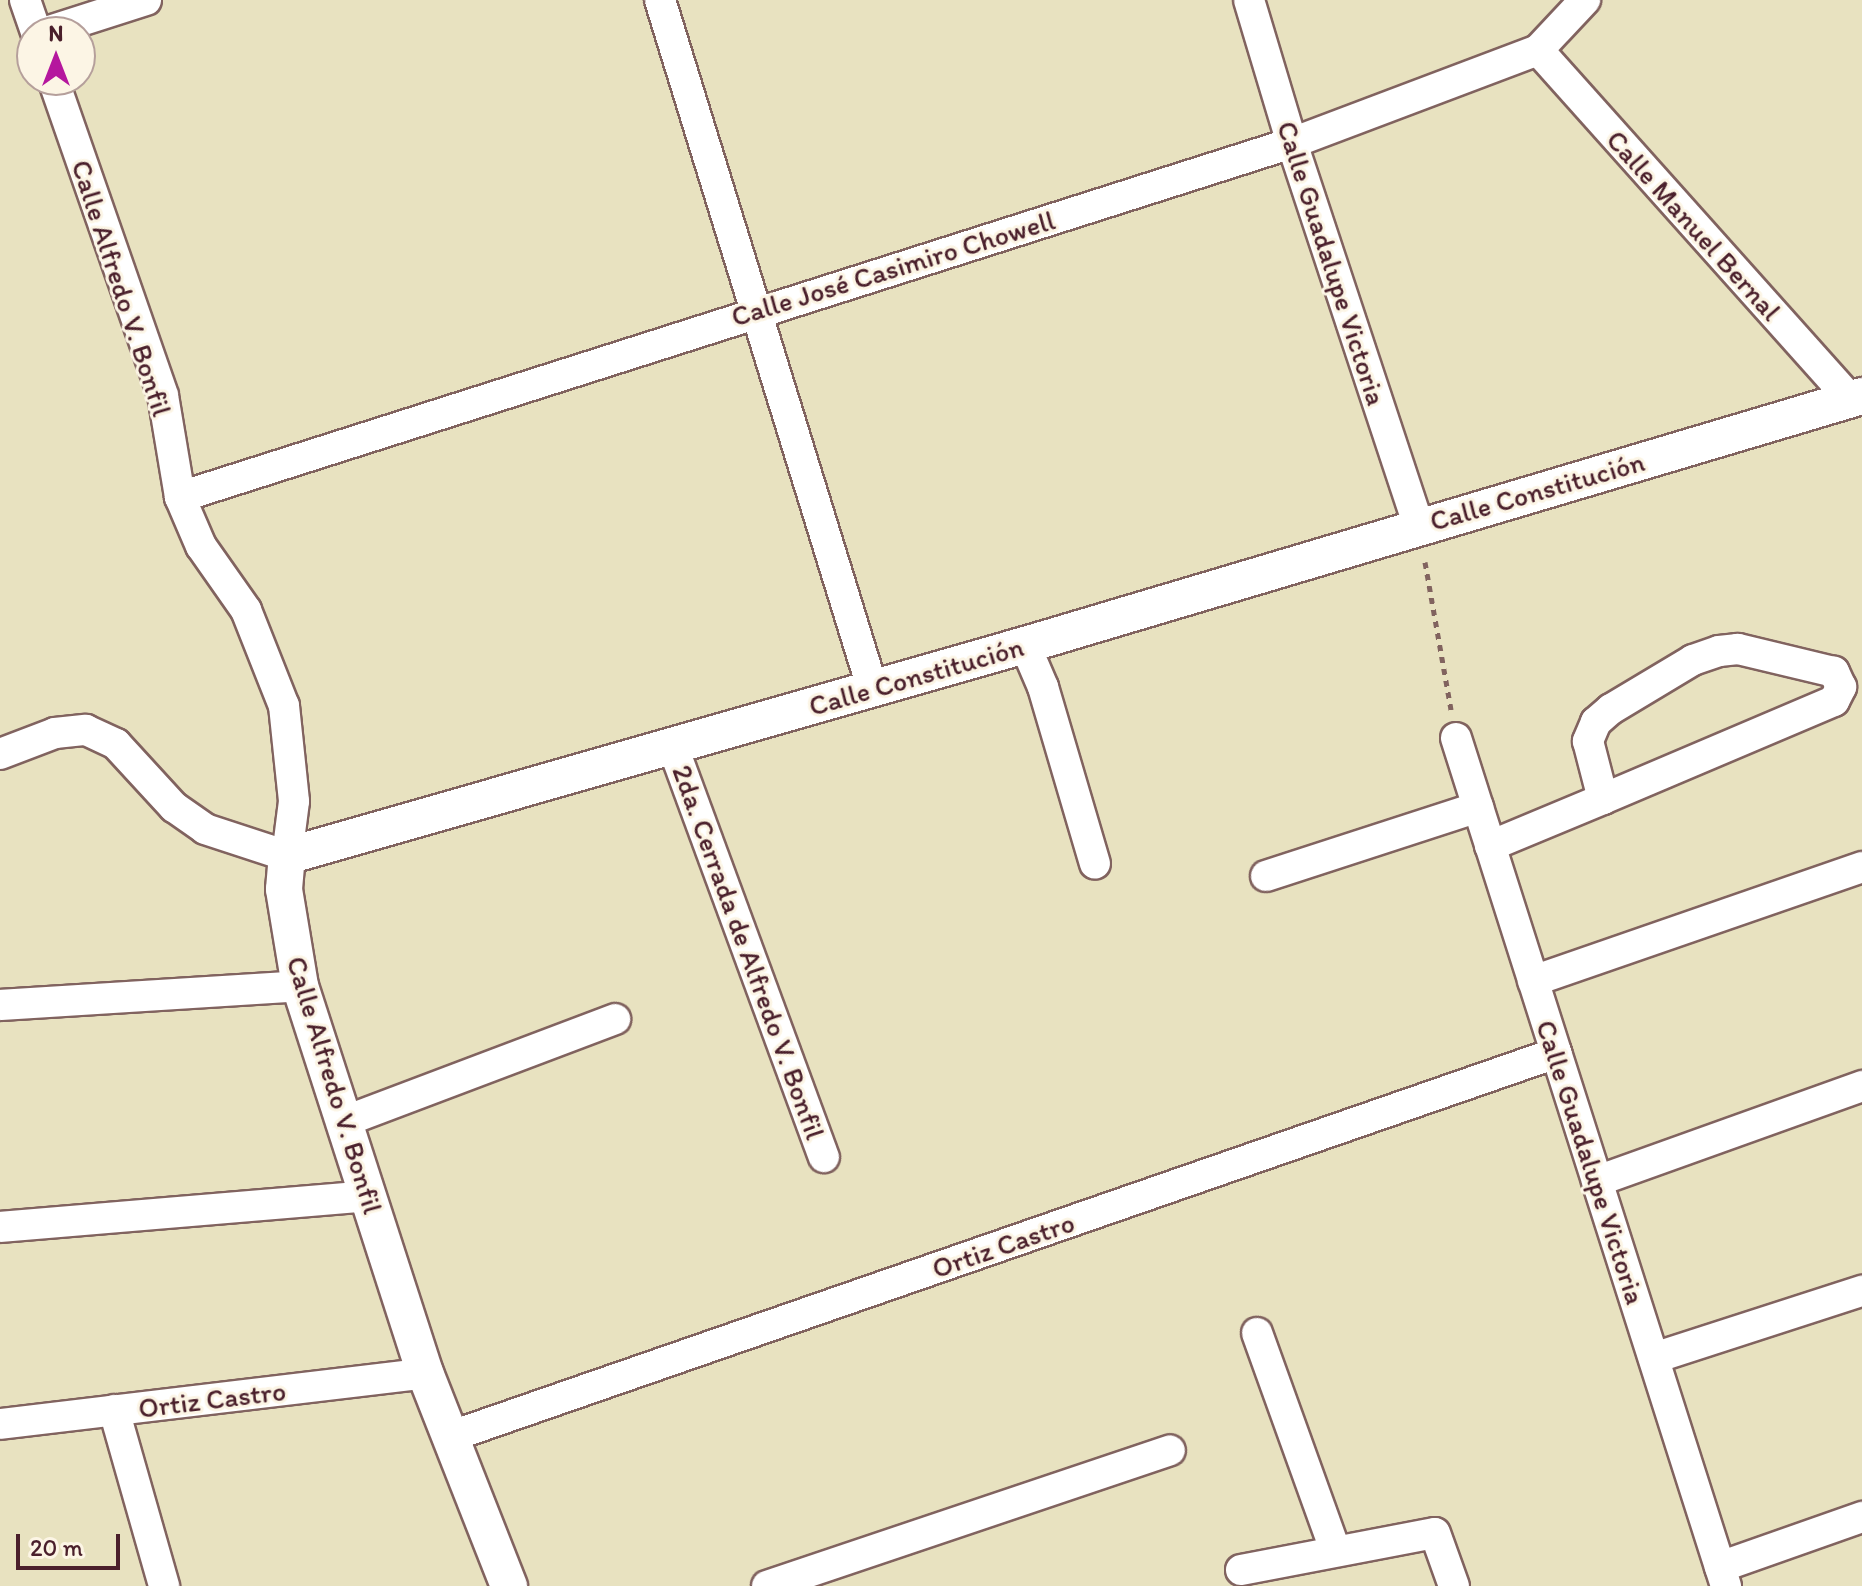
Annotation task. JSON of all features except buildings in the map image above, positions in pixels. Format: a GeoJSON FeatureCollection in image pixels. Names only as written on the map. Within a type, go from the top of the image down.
{"type":"FeatureCollection","features":[{"type":"Feature","properties":{"kind":"street"},"geometry":{"type":"LineString","coordinates":[[96,16],[146,0]]}},
{"type":"Feature","properties":{"kind":"street"},"geometry":{"type":"LineString","coordinates":[[660,0],[872,687]]}},
{"type":"Feature","properties":{"kind":"street","name":"Calle Guadalupe Victoria"},"geometry":{"type":"LineString","coordinates":[[1249,0],[1292,143],[1418,525]]}},
{"type":"Feature","properties":{"kind":"street","name":"Calle José Casimiro Chowell"},"geometry":{"type":"LineString","coordinates":[[180,497],[754,311],[1292,143],[1538,50],[1585,0]]}},
{"type":"Feature","properties":{"kind":"street","name":"Calle Manuel Bernal"},"geometry":{"type":"LineString","coordinates":[[1538,50],[1856,398]]}},
{"type":"Feature","properties":{"kind":"street","name":"Calle Alfredo V. Bonfil"},"geometry":{"type":"LineString","coordinates":[[59,96],[163,395],[180,497],[201,546],[246,610],[284,706],[294,801],[284,889],[300,986],[425,1373],[509,1586]]}},
{"type":"Feature","properties":{"kind":"street","name":"Calle Constitución"},"geometry":{"type":"LineString","coordinates":[[287,856],[1025,645],[1418,525],[1856,398]]}},
{"type":"Feature","properties":{"kind":"street"},"geometry":{"type":"LineString","coordinates":[[1025,645],[1043,687],[1095,864]]}},
{"type":"Feature","properties":{"kind":"street"},"geometry":{"type":"LineString","coordinates":[[1490,846],[1603,799],[1834,701],[1841,687],[1834,672],[1738,649],[1719,651],[1693,660],[1611,709],[1596,722],[1588,741],[1603,799]]}},
{"type":"Feature","properties":{"kind":"street"},"geometry":{"type":"LineString","coordinates":[[0,754],[55,733],[86,730],[116,744],[174,807],[205,829],[287,856]]}},
{"type":"Feature","properties":{"kind":"street","name":"Calle Guadalupe Victoria"},"geometry":{"type":"LineString","coordinates":[[1456,738],[1723,1577]]}},
{"type":"Feature","properties":{"kind":"street","name":"2da. Cerrada de Alfredo V. Bonfil"},"geometry":{"type":"LineString","coordinates":[[673,747],[824,1157]]}},
{"type":"Feature","properties":{"kind":"street"},"geometry":{"type":"LineString","coordinates":[[1266,876],[1478,807]]}},
{"type":"Feature","properties":{"kind":"street"},"geometry":{"type":"LineString","coordinates":[[1533,981],[1862,867]]}},
{"type":"Feature","properties":{"kind":"street"},"geometry":{"type":"LineString","coordinates":[[0,1005],[300,986]]}},
{"type":"Feature","properties":{"kind":"street"},"geometry":{"type":"LineString","coordinates":[[343,1122],[615,1019]]}},
{"type":"Feature","properties":{"kind":"street","name":"Ortiz Castro"},"geometry":{"type":"LineString","coordinates":[[449,1437],[1556,1053]]}},
{"type":"Feature","properties":{"kind":"street"},"geometry":{"type":"LineString","coordinates":[[1597,1181],[1862,1086]]}},
{"type":"Feature","properties":{"kind":"street"},"geometry":{"type":"LineString","coordinates":[[0,1227],[370,1196]]}},
{"type":"Feature","properties":{"kind":"street"},"geometry":{"type":"LineString","coordinates":[[1654,1358],[1862,1291]]}},
{"type":"Feature","properties":{"kind":"street"},"geometry":{"type":"LineString","coordinates":[[1257,1333],[1335,1550]]}},
{"type":"Feature","properties":{"kind":"street","name":"Ortiz Castro"},"geometry":{"type":"LineString","coordinates":[[0,1424],[425,1373]]}},
{"type":"Feature","properties":{"kind":"street"},"geometry":{"type":"LineString","coordinates":[[114,1410],[164,1586]]}},
{"type":"Feature","properties":{"kind":"street"},"geometry":{"type":"LineString","coordinates":[[767,1586],[1170,1450]]}},
{"type":"Feature","properties":{"kind":"street"},"geometry":{"type":"LineString","coordinates":[[1723,1577],[1862,1517]]}},
{"type":"Feature","properties":{"kind":"street"},"geometry":{"type":"LineString","coordinates":[[1241,1570],[1435,1533],[1454,1586]]}},
{"type":"Feature","properties":{"kind":"path"},"geometry":{"type":"LineString","coordinates":[[1418,525],[1456,738]]}}]}
